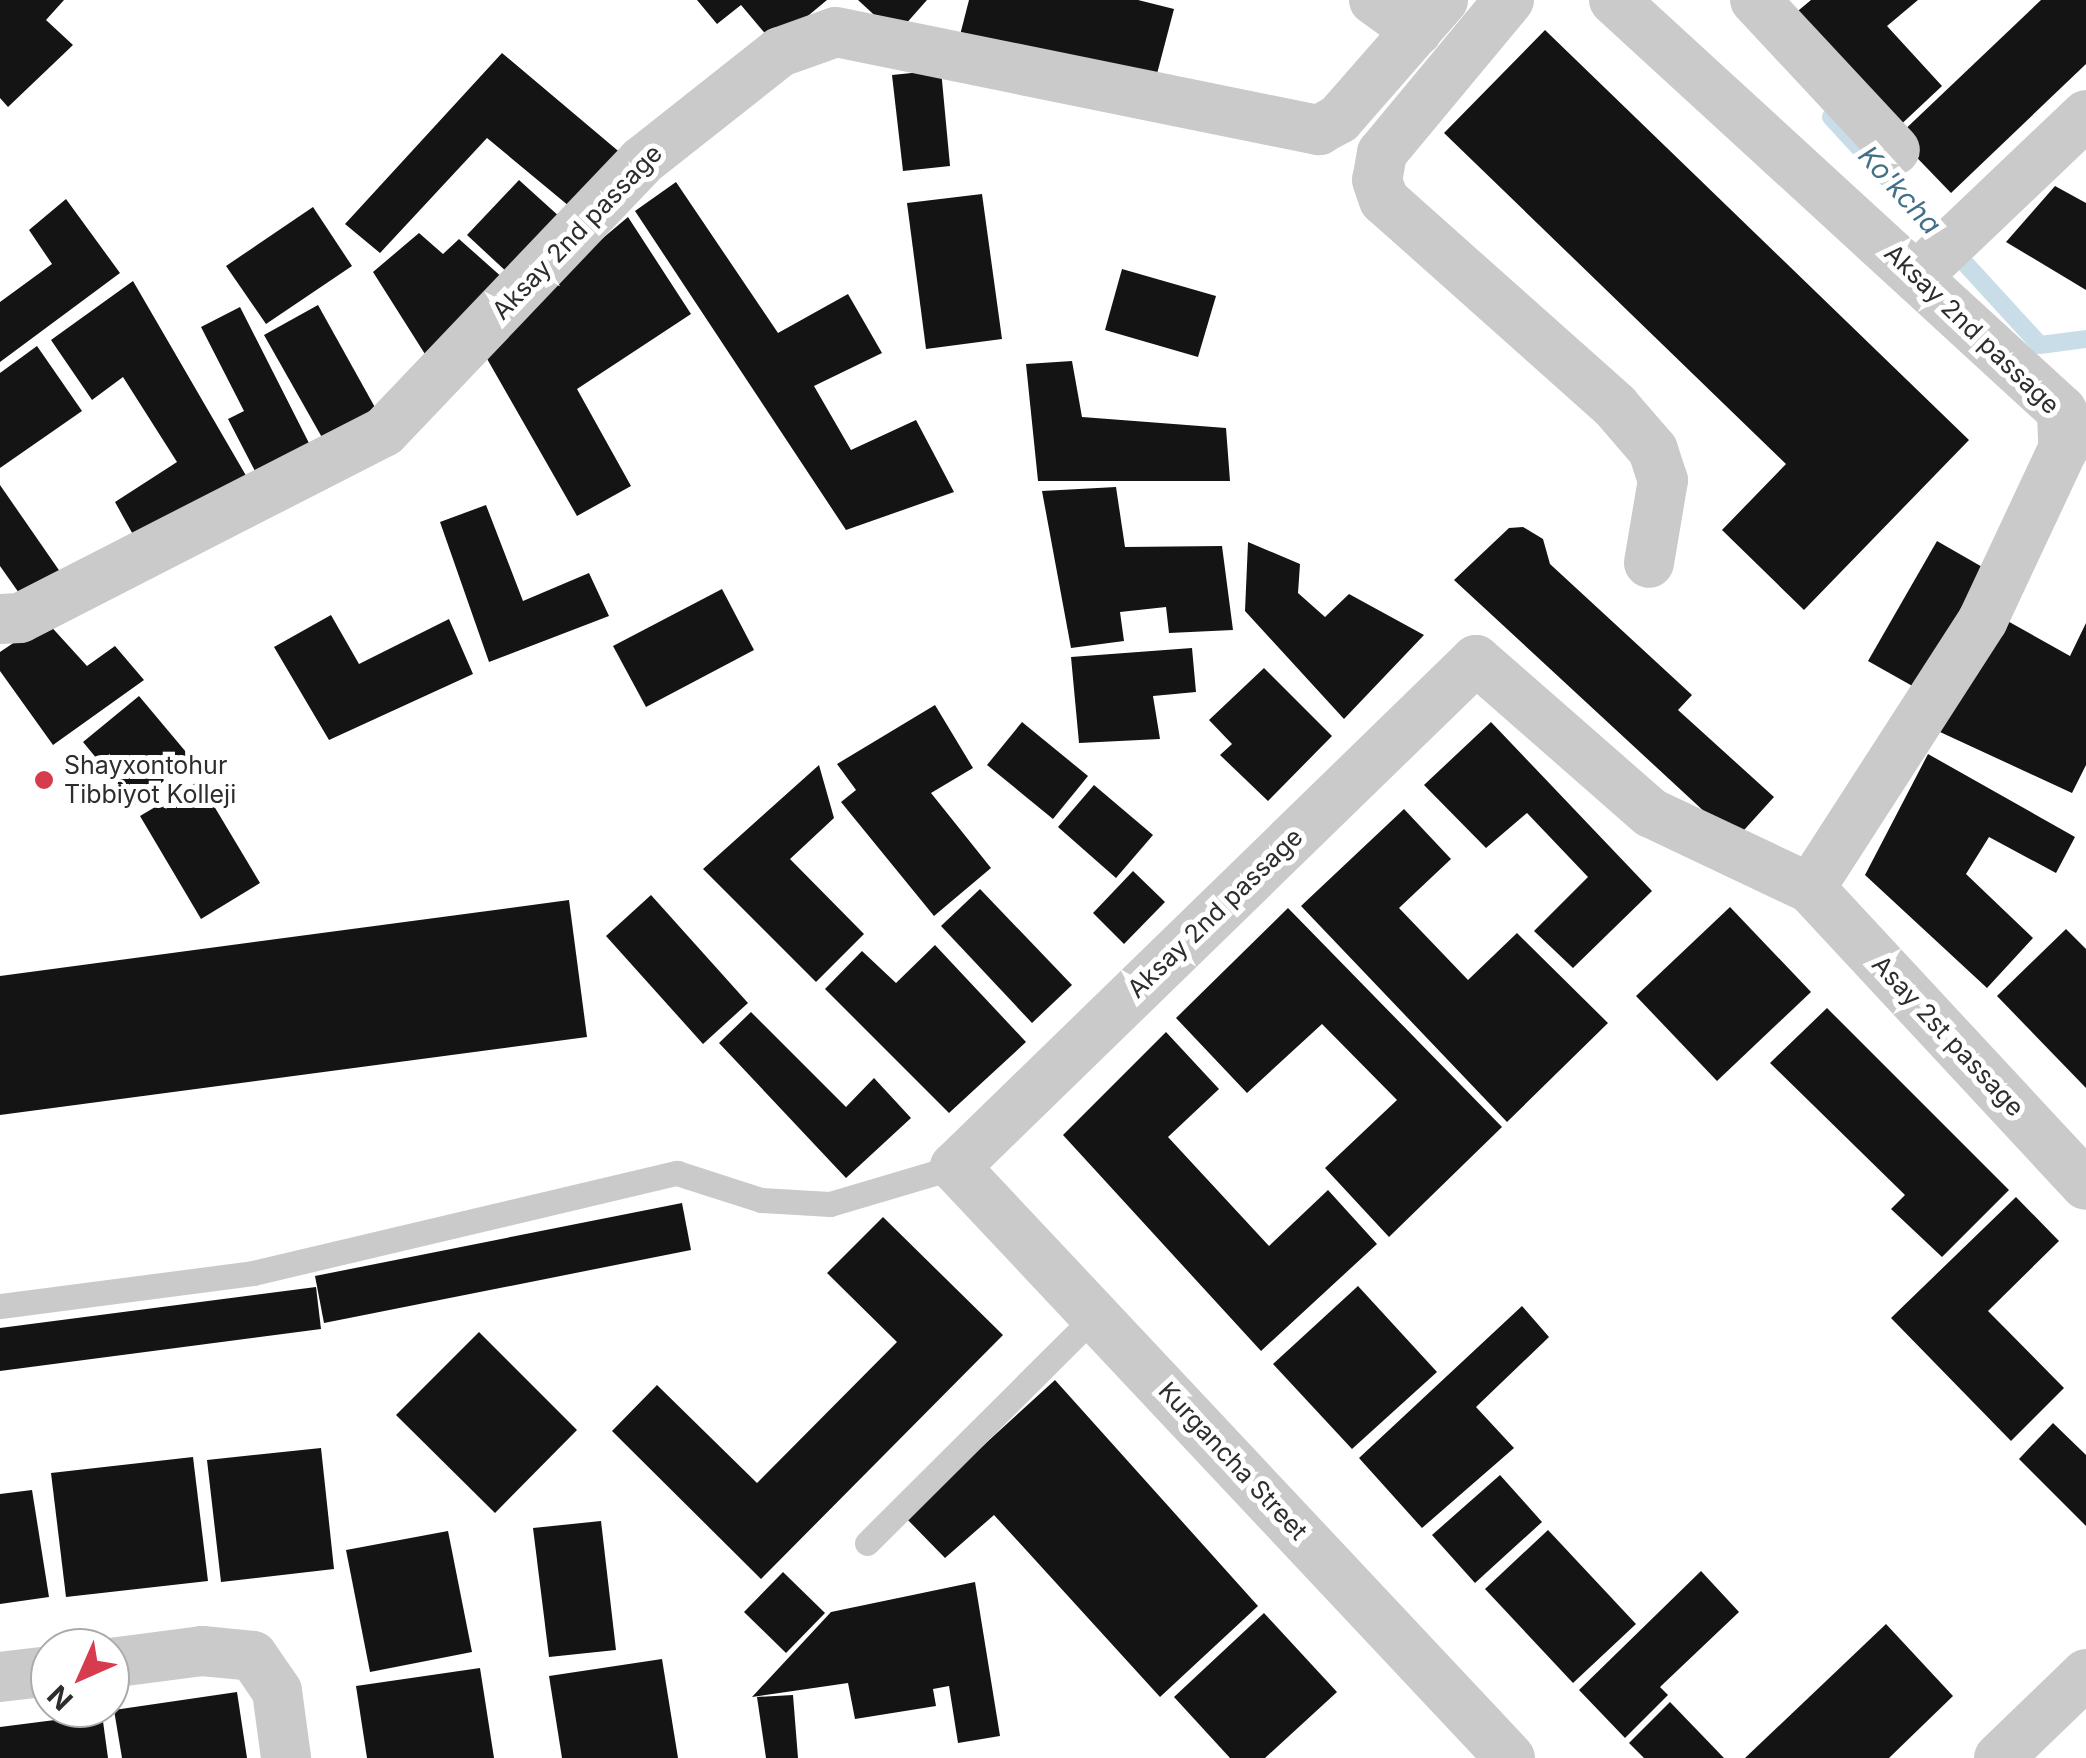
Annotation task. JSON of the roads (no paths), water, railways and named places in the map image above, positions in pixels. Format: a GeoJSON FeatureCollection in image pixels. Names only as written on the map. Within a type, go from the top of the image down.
{"type":"FeatureCollection","features":[{"type":"Feature","properties":{"kind":"street"},"geometry":{"type":"LineString","coordinates":[[1374,0],[1430,15]]}},
{"type":"Feature","properties":{"kind":"street"},"geometry":{"type":"LineString","coordinates":[[1510,0],[1382,153],[1377,180],[1384,200],[1616,406],[1653,450],[1663,480],[1650,563]]}},
{"type":"Feature","properties":{"kind":"street","name":"Aksay 2nd passage"},"geometry":{"type":"LineString","coordinates":[[1614,0],[1940,255],[2062,411],[2064,449],[1984,620],[1810,888]]}},
{"type":"Feature","properties":{"kind":"street"},"geometry":{"type":"LineString","coordinates":[[1755,0],[1895,150]]}},
{"type":"Feature","properties":{"kind":"street","name":"Aksay 2nd passage"},"geometry":{"type":"LineString","coordinates":[[0,620],[20,618],[384,432],[642,160],[780,52],[836,32],[1319,130],[1339,119],[1430,15]]}},
{"type":"Feature","properties":{"kind":"street"},"geometry":{"type":"LineString","coordinates":[[1940,255],[2086,115]]}},
{"type":"Feature","properties":{"kind":"street"},"geometry":{"type":"LineString","coordinates":[[955,1167],[1476,660],[1651,812],[1810,888]]}},
{"type":"Feature","properties":{"kind":"street","name":"Asay 2st passage"},"geometry":{"type":"LineString","coordinates":[[1810,888],[2086,1184]]}},
{"type":"Feature","properties":{"kind":"street","name":"Kurgancha Street"},"geometry":{"type":"LineString","coordinates":[[955,1167],[1510,1758]]}},
{"type":"Feature","properties":{"kind":"street"},"geometry":{"type":"LineString","coordinates":[[130,1660],[202,1651],[252,1656],[276,1691],[286,1758]]}},
{"type":"Feature","properties":{"kind":"street"},"geometry":{"type":"LineString","coordinates":[[0,1677],[30,1673]]}},
{"type":"Feature","properties":{"kind":"street"},"geometry":{"type":"LineString","coordinates":[[1999,1758],[2086,1674]]}},
{"type":"Feature","properties":{"kind":"lane"},"geometry":{"type":"LineString","coordinates":[[0,1306],[252,1273],[678,1172],[761,1200],[830,1204],[955,1167]]}},
{"type":"Feature","properties":{"kind":"lane"},"geometry":{"type":"LineString","coordinates":[[867,1543],[1096,1314]]}},
{"type":"Feature","properties":{"kind":"waterway","name":"Ko'kcha"},"geometry":{"type":"LineString","coordinates":[[1831,117],[2040,345],[2086,339]]}},
{"type":"Feature","properties":{"kind":"place","name":"Shayxontohur Tibbiyot Kolleji"},"geometry":{"type":"Point","coordinates":[44,780]}}]}
